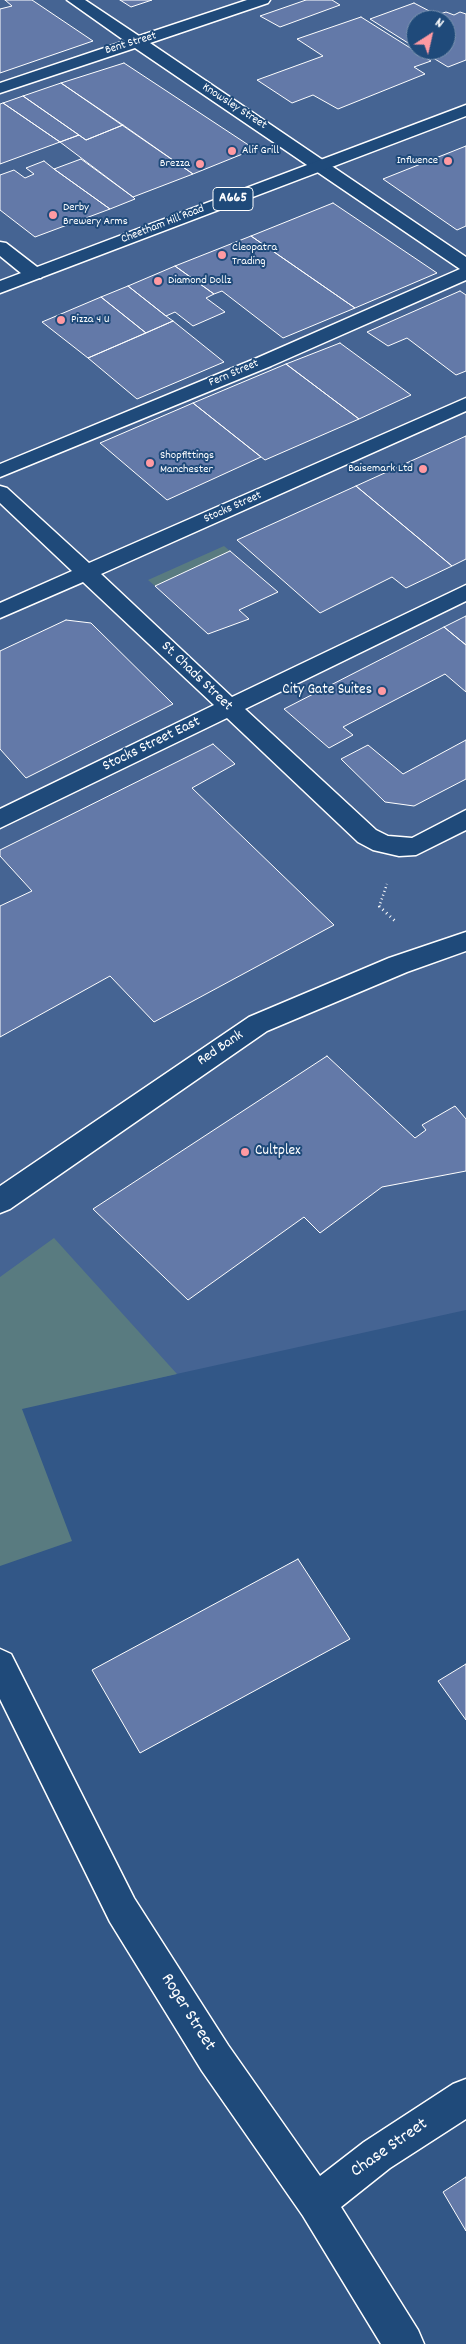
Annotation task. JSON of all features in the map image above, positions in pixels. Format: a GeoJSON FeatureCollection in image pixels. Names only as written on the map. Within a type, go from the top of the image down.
{"type":"FeatureCollection","features":[{"type":"Feature","properties":{"kind":"main road","name":"Knowsley Street"},"geometry":{"type":"LineString","coordinates":[[75,0],[466,265]]}},
{"type":"Feature","properties":{"kind":"main road","name":"Bent Street"},"geometry":{"type":"LineString","coordinates":[[0,88],[262,0]]}},
{"type":"Feature","properties":{"kind":"main road","name":"Cheetham Hill Road"},"geometry":{"type":"LineString","coordinates":[[0,287],[466,110]]}},
{"type":"Feature","properties":{"kind":"main road"},"geometry":{"type":"LineString","coordinates":[[0,247],[34,274]]}},
{"type":"Feature","properties":{"kind":"main road","name":"Fern Street"},"geometry":{"type":"LineString","coordinates":[[0,471],[273,358],[466,273]]}},
{"type":"Feature","properties":{"kind":"main road","name":"Stocks Street"},"geometry":{"type":"LineString","coordinates":[[0,611],[466,404]]}},
{"type":"Feature","properties":{"kind":"main road","name":"St. Chads Street"},"geometry":{"type":"LineString","coordinates":[[0,492],[367,836],[382,844],[399,847],[416,846],[466,819]]}},
{"type":"Feature","properties":{"kind":"main road","name":"Stocks Street East"},"geometry":{"type":"LineString","coordinates":[[0,819],[466,592]]}},
{"type":"Feature","properties":{"kind":"main road","name":"Red Bank"},"geometry":{"type":"LineString","coordinates":[[0,1202],[258,1024],[398,965],[466,941]]}},
{"type":"Feature","properties":{"kind":"main road","name":"Roger Street"},"geometry":{"type":"LineString","coordinates":[[0,1665],[122,1910],[215,2058],[316,2203],[404,2344]]}},
{"type":"Feature","properties":{"kind":"main road","name":"Chase Street"},"geometry":{"type":"LineString","coordinates":[[316,2203],[377,2155],[466,2097]]}},
{"type":"Feature","properties":{"kind":"path"},"geometry":{"type":"LineString","coordinates":[[390,876],[380,908],[396,922]]}},
{"type":"Feature","properties":{"kind":"shaded area"},"geometry":{"type":"Polygon","coordinates":[[[0,0],[466,0],[466,1310],[0,1413],[0,0]]]}},
{"type":"Feature","properties":{"kind":"green space"},"geometry":{"type":"Polygon","coordinates":[[[224,546],[230,551],[155,586],[148,580],[224,546]]]}},
{"type":"Feature","properties":{"kind":"green space"},"geometry":{"type":"Polygon","coordinates":[[[54,1238],[177,1374],[22,1409],[72,1541],[0,1566],[0,1277],[54,1238]]]}},
{"type":"Feature","properties":{"kind":"building"},"geometry":{"type":"Polygon","coordinates":[[[5,0],[32,0],[93,41],[0,73],[0,9],[12,6],[5,0]]]}},
{"type":"Feature","properties":{"kind":"building"},"geometry":{"type":"Polygon","coordinates":[[[120,0],[152,0],[131,7],[120,0]]]}},
{"type":"Feature","properties":{"kind":"building"},"geometry":{"type":"Polygon","coordinates":[[[306,0],[332,0],[340,5],[280,27],[260,16],[306,0]]]}},
{"type":"Feature","properties":{"kind":"building"},"geometry":{"type":"Polygon","coordinates":[[[414,3],[427,10],[406,10],[406,42],[370,19],[414,3]]]}},
{"type":"Feature","properties":{"kind":"building"},"geometry":{"type":"Polygon","coordinates":[[[460,12],[466,14],[466,60],[448,67],[436,60],[456,60],[456,14],[460,12]]]}},
{"type":"Feature","properties":{"kind":"building"},"geometry":{"type":"Polygon","coordinates":[[[361,17],[406,45],[406,60],[431,61],[414,67],[425,74],[338,109],[313,95],[292,103],[257,80],[323,56],[297,39],[361,17]]]}},
{"type":"Feature","properties":{"kind":"building"},"geometry":{"type":"Polygon","coordinates":[[[124,63],[250,146],[250,151],[193,174],[61,83],[124,63]]]}},
{"type":"Feature","properties":{"kind":"building"},"geometry":{"type":"Polygon","coordinates":[[[61,83],[123,125],[86,140],[23,96],[61,83]]]}},
{"type":"Feature","properties":{"kind":"building"},"geometry":{"type":"Polygon","coordinates":[[[23,96],[79,135],[60,142],[3,103],[23,96]]]}},
{"type":"Feature","properties":{"kind":"building"},"geometry":{"type":"Polygon","coordinates":[[[3,103],[60,142],[0,164],[0,104],[3,103]]]}},
{"type":"Feature","properties":{"kind":"building"},"geometry":{"type":"Polygon","coordinates":[[[123,125],[193,174],[133,197],[60,142],[79,135],[86,140],[123,125]]]}},
{"type":"Feature","properties":{"kind":"building"},"geometry":{"type":"Polygon","coordinates":[[[466,146],[466,226],[457,230],[383,179],[466,146]]]}},
{"type":"Feature","properties":{"kind":"building"},"geometry":{"type":"Polygon","coordinates":[[[81,159],[135,199],[110,209],[54,169],[81,159]]]}},
{"type":"Feature","properties":{"kind":"building"},"geometry":{"type":"Polygon","coordinates":[[[44,161],[110,209],[35,237],[0,210],[0,175],[14,170],[25,178],[34,174],[26,168],[44,161]]]}},
{"type":"Feature","properties":{"kind":"building"},"geometry":{"type":"Polygon","coordinates":[[[333,203],[437,273],[355,308],[251,236],[333,203]]]}},
{"type":"Feature","properties":{"kind":"building"},"geometry":{"type":"Polygon","coordinates":[[[251,236],[355,308],[283,338],[222,291],[214,294],[175,266],[251,236]]]}},
{"type":"Feature","properties":{"kind":"building"},"geometry":{"type":"Polygon","coordinates":[[[175,266],[214,294],[206,298],[225,312],[193,326],[175,312],[166,316],[128,286],[175,266]]]}},
{"type":"Feature","properties":{"kind":"building"},"geometry":{"type":"Polygon","coordinates":[[[128,286],[173,321],[146,333],[101,297],[128,286]]]}},
{"type":"Feature","properties":{"kind":"building"},"geometry":{"type":"Polygon","coordinates":[[[460,291],[466,295],[466,371],[456,375],[407,338],[388,346],[367,332],[460,291]]]}},
{"type":"Feature","properties":{"kind":"building"},"geometry":{"type":"Polygon","coordinates":[[[101,297],[146,333],[88,358],[42,322],[101,297]]]}},
{"type":"Feature","properties":{"kind":"building"},"geometry":{"type":"Polygon","coordinates":[[[173,321],[224,362],[137,399],[88,358],[173,321]]]}},
{"type":"Feature","properties":{"kind":"building"},"geometry":{"type":"Polygon","coordinates":[[[340,343],[411,395],[359,419],[286,364],[340,343]]]}},
{"type":"Feature","properties":{"kind":"building"},"geometry":{"type":"Polygon","coordinates":[[[286,364],[359,419],[265,460],[193,403],[286,364]]]}},
{"type":"Feature","properties":{"kind":"building"},"geometry":{"type":"Polygon","coordinates":[[[193,403],[261,457],[167,500],[100,443],[193,403]]]}},
{"type":"Feature","properties":{"kind":"building"},"geometry":{"type":"Polygon","coordinates":[[[466,436],[466,559],[452,566],[356,486],[466,436]]]}},
{"type":"Feature","properties":{"kind":"building"},"geometry":{"type":"Polygon","coordinates":[[[356,486],[452,566],[406,588],[392,577],[320,613],[237,540],[356,486]]]}},
{"type":"Feature","properties":{"kind":"building"},"geometry":{"type":"Polygon","coordinates":[[[230,551],[278,592],[239,610],[249,619],[208,634],[155,586],[230,551]]]}},
{"type":"Feature","properties":{"kind":"building"},"geometry":{"type":"Polygon","coordinates":[[[466,616],[466,645],[444,627],[466,616]]]}},
{"type":"Feature","properties":{"kind":"building"},"geometry":{"type":"Polygon","coordinates":[[[66,620],[91,623],[173,704],[26,778],[0,749],[0,651],[66,620]]]}},
{"type":"Feature","properties":{"kind":"building"},"geometry":{"type":"Polygon","coordinates":[[[444,627],[466,645],[466,692],[445,674],[343,727],[353,735],[329,748],[284,709],[444,627]]]}},
{"type":"Feature","properties":{"kind":"building"},"geometry":{"type":"Polygon","coordinates":[[[466,740],[466,779],[414,806],[385,802],[341,759],[368,745],[403,774],[466,740]]]}},
{"type":"Feature","properties":{"kind":"building"},"geometry":{"type":"Polygon","coordinates":[[[213,744],[235,764],[192,788],[334,925],[154,1022],[110,976],[0,1037],[0,906],[32,891],[0,856],[0,850],[213,744]]]}},
{"type":"Feature","properties":{"kind":"building"},"geometry":{"type":"Polygon","coordinates":[[[327,1056],[415,1138],[426,1130],[422,1125],[455,1106],[466,1119],[466,1171],[382,1187],[320,1233],[304,1217],[188,1300],[93,1209],[327,1056]]]}},
{"type":"Feature","properties":{"kind":"building"},"geometry":{"type":"Polygon","coordinates":[[[298,1559],[350,1639],[140,1753],[92,1670],[298,1559]]]}},
{"type":"Feature","properties":{"kind":"building"},"geometry":{"type":"Polygon","coordinates":[[[466,1664],[466,1720],[438,1681],[466,1664]]]}},
{"type":"Feature","properties":{"kind":"building"},"geometry":{"type":"Polygon","coordinates":[[[466,2177],[466,2231],[443,2192],[466,2177]]]}},
{"type":"Feature","properties":{"kind":"place","name":"Alif Grill"},"geometry":{"type":"Point","coordinates":[232,151]}},
{"type":"Feature","properties":{"kind":"place","name":"Influence"},"geometry":{"type":"Point","coordinates":[448,161]}},
{"type":"Feature","properties":{"kind":"place","name":"Brezza"},"geometry":{"type":"Point","coordinates":[200,164]}},
{"type":"Feature","properties":{"kind":"place","name":"Derby Brewery Arms"},"geometry":{"type":"Point","coordinates":[53,215]}},
{"type":"Feature","properties":{"kind":"place","name":"Cleopatra Trading"},"geometry":{"type":"Point","coordinates":[222,255]}},
{"type":"Feature","properties":{"kind":"place","name":"Diamond Dollz"},"geometry":{"type":"Point","coordinates":[158,281]}},
{"type":"Feature","properties":{"kind":"place","name":"Pizza 4 U"},"geometry":{"type":"Point","coordinates":[61,320]}},
{"type":"Feature","properties":{"kind":"place","name":"Shopfittings Manchester"},"geometry":{"type":"Point","coordinates":[150,463]}},
{"type":"Feature","properties":{"kind":"place","name":"Baisemark Ltd"},"geometry":{"type":"Point","coordinates":[423,469]}},
{"type":"Feature","properties":{"kind":"place","name":"City Gate Suites"},"geometry":{"type":"Point","coordinates":[382,691]}},
{"type":"Feature","properties":{"kind":"place","name":"Cultplex"},"geometry":{"type":"Point","coordinates":[245,1152]}}]}
